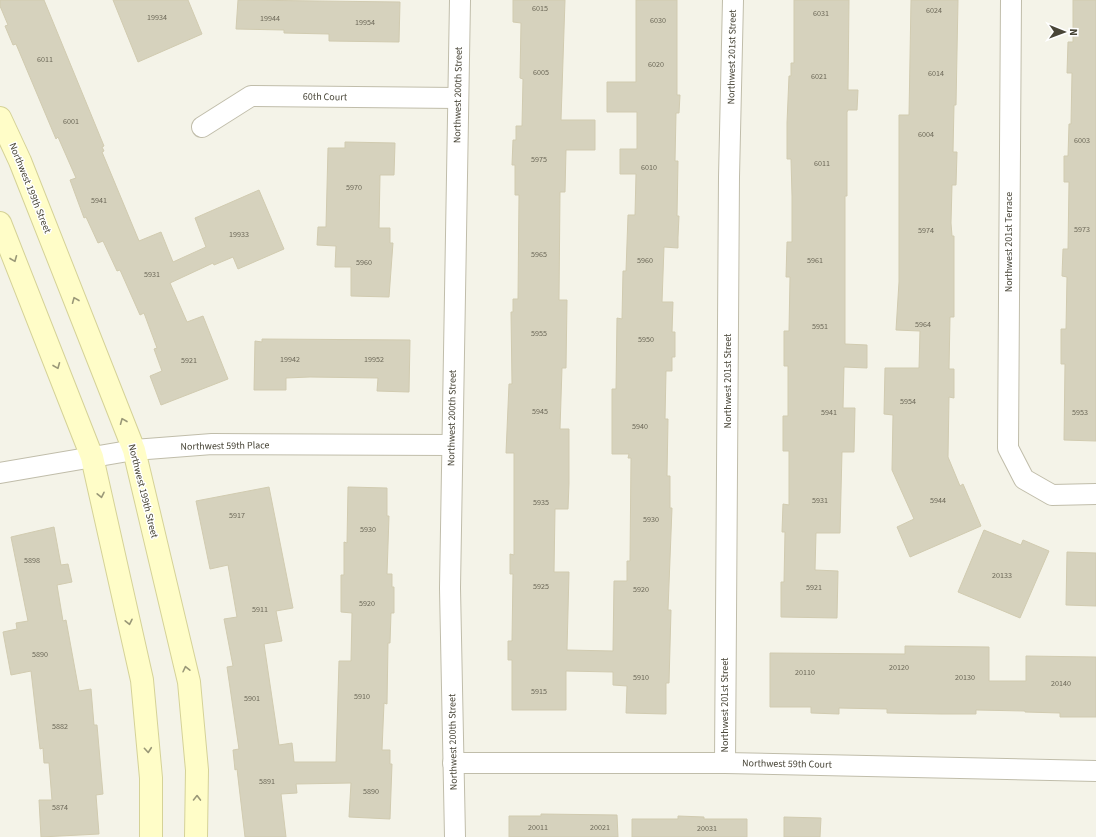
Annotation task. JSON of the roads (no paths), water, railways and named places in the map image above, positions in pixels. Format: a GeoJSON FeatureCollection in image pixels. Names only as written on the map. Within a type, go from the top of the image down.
{"type":"FeatureCollection","features":[{"type":"Feature","properties":{"kind":"street","name":"Northwest 200th Street"},"geometry":{"type":"LineString","coordinates":[[455,837],[450,588],[451,445],[460,0]]}},
{"type":"Feature","properties":{"kind":"street","name":"Northwest 201st Street"},"geometry":{"type":"LineString","coordinates":[[725,763],[729,193],[733,0]]}},
{"type":"Feature","properties":{"kind":"street","name":"Northwest 201st Terrace"},"geometry":{"type":"LineString","coordinates":[[1011,0],[1008,448],[1024,479],[1052,495],[1096,494]]}},
{"type":"Feature","properties":{"kind":"street","name":"60th Court"},"geometry":{"type":"LineString","coordinates":[[202,127],[251,96],[458,98]]}},
{"type":"Feature","properties":{"kind":"street","name":"Northwest 199th Street"},"geometry":{"type":"LineString","coordinates":[[0,118],[23,168],[134,450],[189,682],[197,770],[196,837]]}},
{"type":"Feature","properties":{"kind":"street"},"geometry":{"type":"LineString","coordinates":[[0,223],[92,457],[142,680],[151,778],[150,837]]}},
{"type":"Feature","properties":{"kind":"street","name":"Northwest 59th Place"},"geometry":{"type":"LineString","coordinates":[[0,473],[134,450],[212,444],[451,445]]}},
{"type":"Feature","properties":{"kind":"street","name":"Northwest 59th Court"},"geometry":{"type":"LineString","coordinates":[[454,763],[725,763],[1096,770]]}}]}
